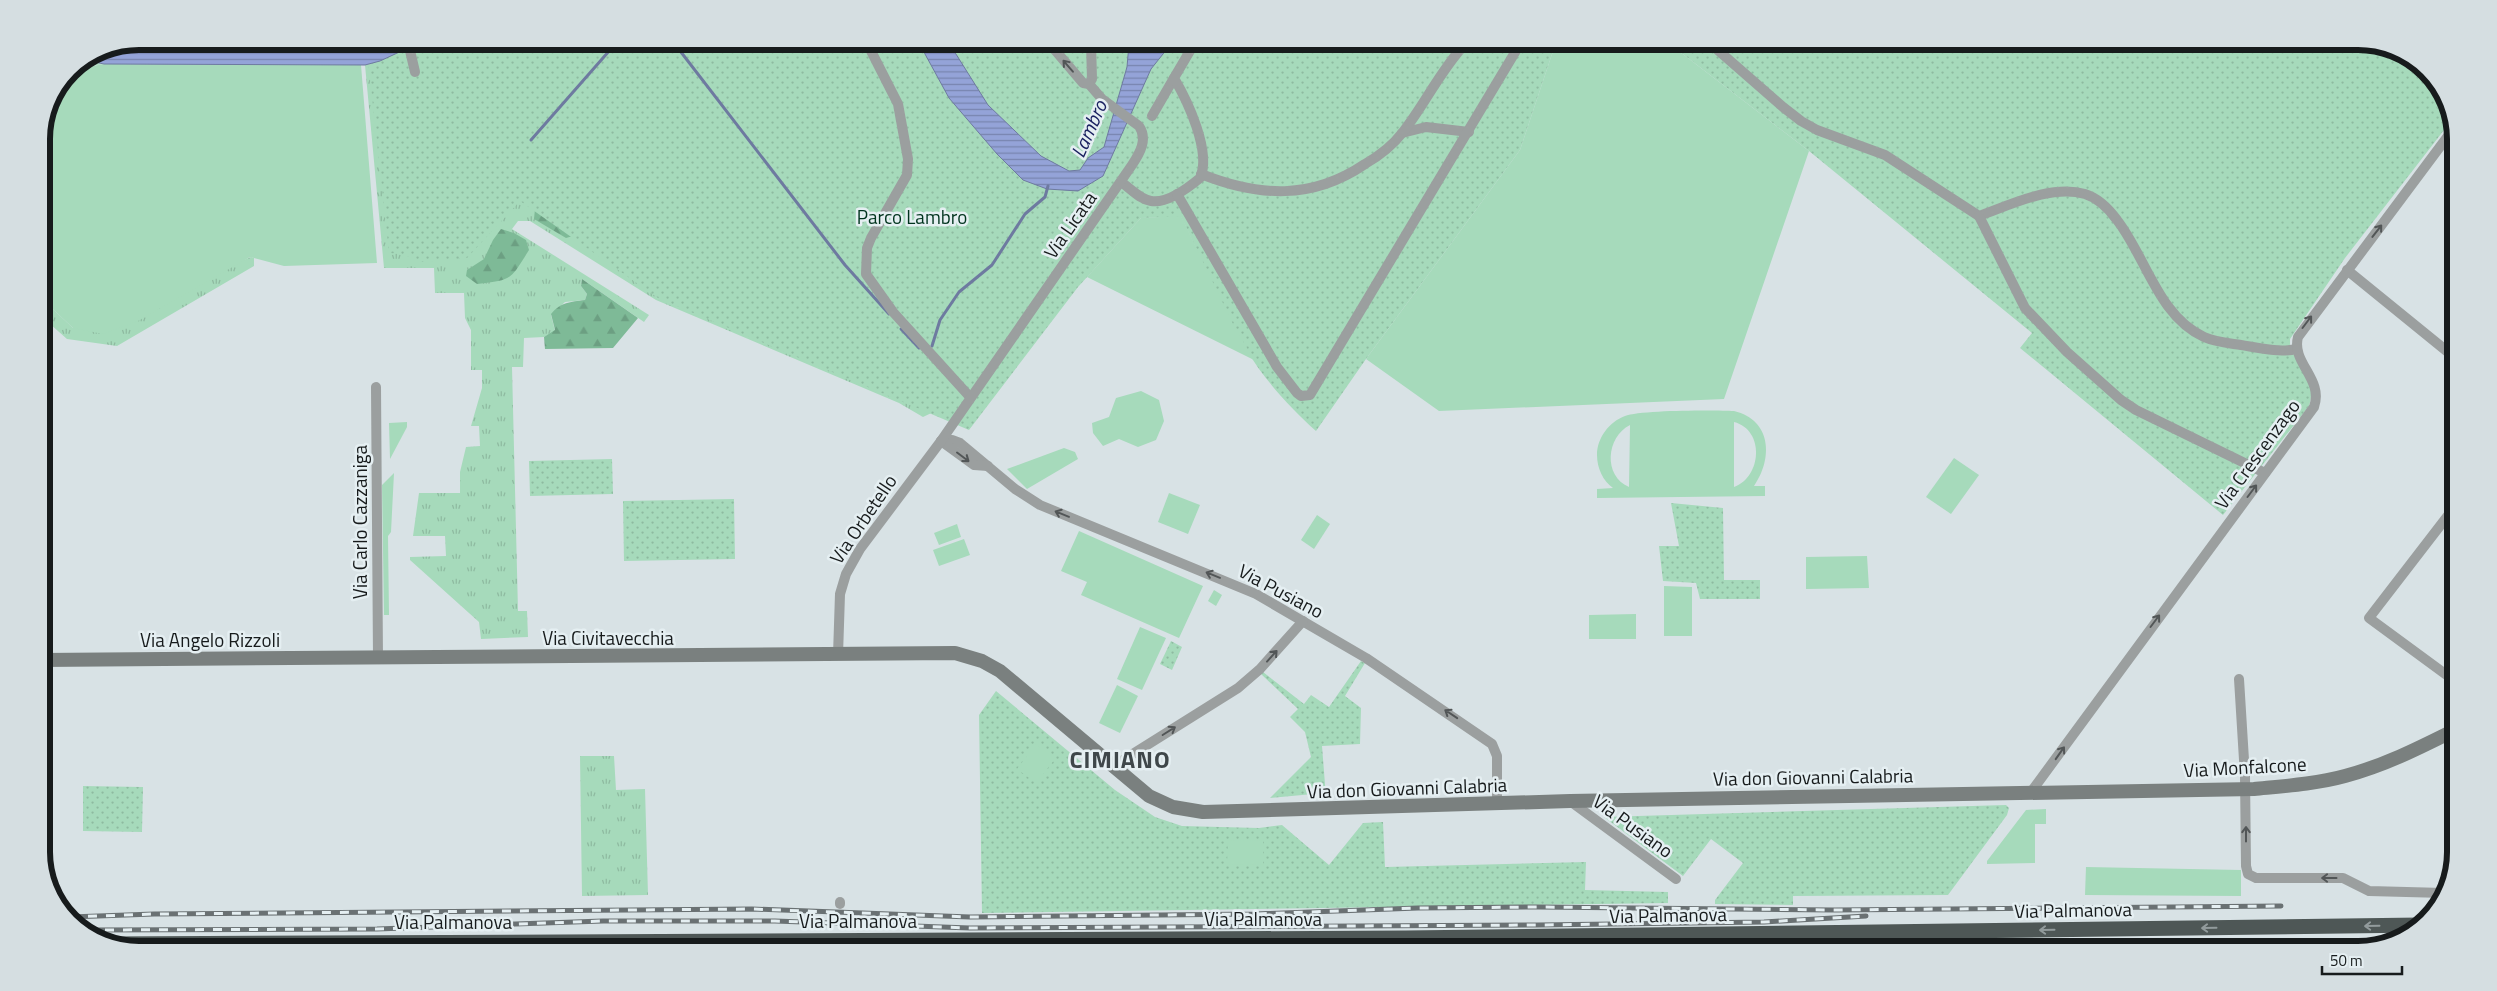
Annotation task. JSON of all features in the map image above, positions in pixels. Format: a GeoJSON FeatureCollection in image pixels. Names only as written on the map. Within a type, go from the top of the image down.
{"type":"FeatureCollection","features":[{"type":"Feature","properties":{"kind":"highway","name":"Via Palmanova"},"geometry":{"type":"LineString","coordinates":[[756,941],[1406,938],[2407,926]]}},
{"type":"Feature","properties":{"kind":"street"},"geometry":{"type":"LineString","coordinates":[[410,50],[414,68]]}},
{"type":"Feature","properties":{"kind":"street"},"geometry":{"type":"LineString","coordinates":[[871,50],[898,104],[908,163],[907,175],[867,248],[866,274],[893,312],[970,397]]}},
{"type":"Feature","properties":{"kind":"street","name":"Via Licata"},"geometry":{"type":"LineString","coordinates":[[941,441],[1120,182],[1142,147],[1141,129],[1099,96],[1089,84],[1078,78],[1055,50]]}},
{"type":"Feature","properties":{"kind":"street"},"geometry":{"type":"LineString","coordinates":[[1089,84],[1092,79],[1090,50]]}},
{"type":"Feature","properties":{"kind":"street"},"geometry":{"type":"LineString","coordinates":[[1152,116],[1190,50]]}},
{"type":"Feature","properties":{"kind":"street"},"geometry":{"type":"LineString","coordinates":[[1201,174],[1239,188],[1277,192],[1310,188],[1349,174],[1377,156],[1402,133],[1460,50]]}},
{"type":"Feature","properties":{"kind":"street"},"geometry":{"type":"LineString","coordinates":[[1177,194],[1277,368],[1297,393],[1305,396],[1313,390],[1517,50]]}},
{"type":"Feature","properties":{"kind":"street"},"geometry":{"type":"LineString","coordinates":[[1718,50],[1802,121],[1817,130],[1885,155],[1979,216],[2025,308],[2067,352],[2121,400],[2136,410],[2266,473]]}},
{"type":"Feature","properties":{"kind":"street"},"geometry":{"type":"LineString","coordinates":[[1120,182],[1140,197],[1151,201],[1162,201],[1177,194],[1196,181],[1201,174],[1202,160],[1197,130],[1184,94],[1174,78]]}},
{"type":"Feature","properties":{"kind":"street"},"geometry":{"type":"LineString","coordinates":[[1402,133],[1426,127],[1469,132]]}},
{"type":"Feature","properties":{"kind":"street"},"geometry":{"type":"LineString","coordinates":[[1979,216],[2036,195],[2085,194],[2100,201],[2122,227],[2140,254],[2160,295],[2174,314],[2192,330],[2215,341],[2263,349],[2297,350],[2296,341],[2300,332],[2447,137]]}},
{"type":"Feature","properties":{"kind":"street"},"geometry":{"type":"LineString","coordinates":[[2347,270],[2447,351]]}},
{"type":"Feature","properties":{"kind":"street","name":"Via Crescenzago"},"geometry":{"type":"LineString","coordinates":[[2031,792],[2266,473],[2315,403],[2314,384],[2297,350]]}},
{"type":"Feature","properties":{"kind":"street","name":"Via Carlo Cazzaniga"},"geometry":{"type":"LineString","coordinates":[[376,387],[378,658]]}},
{"type":"Feature","properties":{"kind":"street","name":"Via Pusiano"},"geometry":{"type":"LineString","coordinates":[[941,441],[974,465],[988,466],[1020,492],[1040,505],[1239,586],[1375,663],[1490,742],[1496,753],[1497,803]]}},
{"type":"Feature","properties":{"kind":"street","name":"Via Orbetello"},"geometry":{"type":"LineString","coordinates":[[838,655],[839,598],[849,568],[871,532],[941,441]]}},
{"type":"Feature","properties":{"kind":"street"},"geometry":{"type":"LineString","coordinates":[[2447,517],[2369,617],[2370,620],[2447,675]]}},
{"type":"Feature","properties":{"kind":"street"},"geometry":{"type":"LineString","coordinates":[[1112,767],[1238,688],[1260,669],[1303,621]]}},
{"type":"Feature","properties":{"kind":"street","name":"Via don Giovanni Calabria"},"geometry":{"type":"LineString","coordinates":[[838,655],[939,652],[960,654],[982,661],[1010,678],[1112,767],[1155,799],[1173,807],[1198,812],[1570,800],[2031,792]]}},
{"type":"Feature","properties":{"kind":"street","name":"Via Civitavecchia"},"geometry":{"type":"LineString","coordinates":[[378,658],[838,655]]}},
{"type":"Feature","properties":{"kind":"street","name":"Via Angelo Rizzoli"},"geometry":{"type":"LineString","coordinates":[[50,660],[378,658]]}},
{"type":"Feature","properties":{"kind":"street"},"geometry":{"type":"LineString","coordinates":[[2240,679],[2246,866],[2251,876],[2256,878],[2343,878],[2369,892],[2437,893]]}},
{"type":"Feature","properties":{"kind":"street","name":"Via Monfalcone"},"geometry":{"type":"LineString","coordinates":[[2031,792],[2245,789],[2308,783],[2346,776],[2395,758],[2447,734]]}},
{"type":"Feature","properties":{"kind":"street","name":"Via Pusiano"},"geometry":{"type":"LineString","coordinates":[[1570,800],[1676,879]]}},
{"type":"Feature","properties":{"kind":"green space","name":"Parco Lambro"},"geometry":{"type":"Polygon","coordinates":[[[367,50],[1553,50],[1520,150],[1366,359],[1316,431],[1279,394],[1247,351],[1227,314],[1181,217],[1141,218],[1078,287],[969,430],[658,298],[520,201],[467,258],[422,262],[402,254],[389,253],[367,50]]]}},
{"type":"Feature","properties":{"kind":"green space"},"geometry":{"type":"Polygon","coordinates":[[[1553,50],[1678,50],[1809,151],[1724,399],[1439,411],[1366,359],[1520,150],[1553,50]]]}},
{"type":"Feature","properties":{"kind":"green space"},"geometry":{"type":"Polygon","coordinates":[[[1678,50],[2370,51],[2392,57],[2412,68],[2421,76],[2438,100],[2446,127],[2345,258],[2290,339],[2290,351],[2304,369],[2310,383],[2311,398],[2309,406],[2223,515],[2020,348],[2032,333],[1809,151],[1678,50]]]}},
{"type":"Feature","properties":{"kind":"green space"},"geometry":{"type":"Polygon","coordinates":[[[380,61],[944,407],[923,417],[899,403],[656,300],[530,221],[518,221],[512,229],[649,315],[644,322],[582,279],[581,286],[587,294],[585,300],[565,302],[551,315],[555,331],[544,337],[524,338],[523,367],[512,367],[518,611],[527,611],[528,637],[481,639],[479,622],[410,560],[410,557],[446,556],[445,536],[413,536],[419,493],[460,493],[460,472],[466,447],[480,446],[479,426],[471,426],[482,388],[482,370],[471,370],[471,330],[465,318],[464,293],[435,293],[434,268],[384,268],[365,65],[380,61]]]}},
{"type":"Feature","properties":{"kind":"green space"},"geometry":{"type":"Polygon","coordinates":[[[95,62],[104,64],[89,66],[95,62]]]}},
{"type":"Feature","properties":{"kind":"green space"},"geometry":{"type":"Polygon","coordinates":[[[104,64],[361,65],[377,263],[284,266],[250,257],[138,321],[103,334],[73,328],[50,306],[50,139],[52,122],[59,100],[72,80],[87,67],[104,64]]]}},
{"type":"Feature","properties":{"kind":"green space"},"geometry":{"type":"Polygon","coordinates":[[[535,209],[573,236],[566,238],[534,219],[535,209]]]}},
{"type":"Feature","properties":{"kind":"green space"},"geometry":{"type":"Polygon","coordinates":[[[1181,216],[1233,324],[1254,360],[1087,277],[1141,218],[1181,216]]]}},
{"type":"Feature","properties":{"kind":"green space"},"geometry":{"type":"Polygon","coordinates":[[[501,229],[514,233],[526,240],[529,250],[514,273],[509,277],[498,281],[477,284],[466,276],[467,270],[484,259],[493,240],[501,229]]]}},
{"type":"Feature","properties":{"kind":"green space"},"geometry":{"type":"Polygon","coordinates":[[[251,257],[254,258],[254,266],[117,346],[67,339],[50,324],[50,306],[73,328],[251,257]]]}},
{"type":"Feature","properties":{"kind":"green space"},"geometry":{"type":"Polygon","coordinates":[[[582,279],[638,318],[613,348],[545,349],[544,337],[555,330],[551,314],[562,305],[585,300],[587,294],[581,286],[582,279]]]}},
{"type":"Feature","properties":{"kind":"green space"},"geometry":{"type":"Polygon","coordinates":[[[1141,391],[1159,400],[1164,421],[1156,440],[1138,447],[1119,439],[1103,446],[1093,433],[1092,423],[1109,417],[1116,398],[1141,391]]]}},
{"type":"Feature","properties":{"kind":"green space"},"geometry":{"type":"Polygon","coordinates":[[[1678,411],[1734,411],[1747,416],[1756,423],[1762,432],[1766,453],[1760,475],[1754,486],[1765,486],[1765,496],[1597,498],[1597,489],[1613,488],[1601,474],[1597,455],[1599,443],[1605,431],[1614,422],[1633,414],[1678,411]],[[1734,422],[1734,487],[1743,482],[1750,474],[1756,454],[1755,443],[1751,434],[1744,427],[1734,422]],[[1630,426],[1616,438],[1611,456],[1615,474],[1621,482],[1629,487],[1630,426]]]}},
{"type":"Feature","properties":{"kind":"green space"},"geometry":{"type":"Polygon","coordinates":[[[407,422],[407,427],[390,459],[389,423],[407,422]]]}},
{"type":"Feature","properties":{"kind":"green space"},"geometry":{"type":"Polygon","coordinates":[[[1064,448],[1075,452],[1078,459],[1027,489],[1007,469],[1064,448]]]}},
{"type":"Feature","properties":{"kind":"green space"},"geometry":{"type":"Polygon","coordinates":[[[1954,458],[1979,475],[1951,514],[1926,497],[1954,458]]]}},
{"type":"Feature","properties":{"kind":"green space"},"geometry":{"type":"Polygon","coordinates":[[[612,459],[613,494],[530,496],[529,461],[612,459]]]}},
{"type":"Feature","properties":{"kind":"green space"},"geometry":{"type":"Polygon","coordinates":[[[394,473],[391,532],[388,536],[389,615],[384,615],[382,485],[394,473]]]}},
{"type":"Feature","properties":{"kind":"green space"},"geometry":{"type":"Polygon","coordinates":[[[1169,493],[1200,505],[1188,534],[1158,522],[1169,493]]]}},
{"type":"Feature","properties":{"kind":"green space"},"geometry":{"type":"Polygon","coordinates":[[[734,499],[735,559],[624,561],[623,501],[734,499]]]}},
{"type":"Feature","properties":{"kind":"green space"},"geometry":{"type":"Polygon","coordinates":[[[1671,503],[1723,508],[1724,580],[1760,580],[1760,599],[1700,599],[1696,583],[1663,581],[1659,546],[1679,546],[1671,503]]]}},
{"type":"Feature","properties":{"kind":"green space"},"geometry":{"type":"Polygon","coordinates":[[[1317,515],[1330,524],[1314,549],[1301,540],[1317,515]]]}},
{"type":"Feature","properties":{"kind":"green space"},"geometry":{"type":"Polygon","coordinates":[[[957,524],[961,537],[939,545],[934,533],[957,524]]]}},
{"type":"Feature","properties":{"kind":"green space"},"geometry":{"type":"Polygon","coordinates":[[[1079,531],[1203,586],[1179,638],[1081,595],[1087,582],[1061,571],[1079,531]]]}},
{"type":"Feature","properties":{"kind":"green space"},"geometry":{"type":"Polygon","coordinates":[[[964,539],[970,555],[939,566],[933,550],[964,539]]]}},
{"type":"Feature","properties":{"kind":"green space"},"geometry":{"type":"Polygon","coordinates":[[[1867,556],[1869,588],[1806,589],[1806,557],[1867,556]]]}},
{"type":"Feature","properties":{"kind":"green space"},"geometry":{"type":"Polygon","coordinates":[[[1664,586],[1692,587],[1692,636],[1664,636],[1664,586]]]}},
{"type":"Feature","properties":{"kind":"green space"},"geometry":{"type":"Polygon","coordinates":[[[1214,590],[1222,595],[1216,606],[1208,601],[1214,590]]]}},
{"type":"Feature","properties":{"kind":"green space"},"geometry":{"type":"Polygon","coordinates":[[[1636,614],[1636,639],[1589,639],[1589,615],[1636,614]]]}},
{"type":"Feature","properties":{"kind":"green space"},"geometry":{"type":"Polygon","coordinates":[[[1140,627],[1166,638],[1142,690],[1117,679],[1140,627]]]}},
{"type":"Feature","properties":{"kind":"green space"},"geometry":{"type":"Polygon","coordinates":[[[1171,641],[1182,647],[1172,670],[1160,664],[1171,641]]]}},
{"type":"Feature","properties":{"kind":"green space"},"geometry":{"type":"Polygon","coordinates":[[[1361,661],[1365,663],[1345,696],[1361,708],[1360,744],[1322,746],[1326,797],[1313,794],[1270,798],[1311,757],[1305,732],[1290,717],[1298,709],[1261,674],[1263,672],[1304,704],[1311,695],[1329,707],[1361,661]]]}},
{"type":"Feature","properties":{"kind":"green space"},"geometry":{"type":"Polygon","coordinates":[[[1117,685],[1138,696],[1120,733],[1099,723],[1117,685]]]}},
{"type":"Feature","properties":{"kind":"green space"},"geometry":{"type":"Polygon","coordinates":[[[996,691],[1115,790],[1155,817],[1182,826],[1259,828],[1282,825],[1329,865],[1363,823],[1383,822],[1385,867],[1586,862],[1585,890],[1668,892],[1668,903],[982,913],[979,715],[996,691]]]}},
{"type":"Feature","properties":{"kind":"green space"},"geometry":{"type":"Polygon","coordinates":[[[1036,744],[1055,759],[1036,783],[1017,769],[1036,744]]]}},
{"type":"Feature","properties":{"kind":"green space"},"geometry":{"type":"Polygon","coordinates":[[[580,756],[614,756],[616,790],[645,789],[648,895],[582,896],[580,756]]]}},
{"type":"Feature","properties":{"kind":"green space"},"geometry":{"type":"Polygon","coordinates":[[[83,786],[143,787],[142,832],[83,831],[83,786]]]}},
{"type":"Feature","properties":{"kind":"green space"},"geometry":{"type":"Polygon","coordinates":[[[2006,805],[2009,808],[2007,815],[1948,895],[1793,896],[1793,905],[1715,904],[1715,900],[1743,863],[1711,839],[1683,876],[1604,817],[2006,805]]]}},
{"type":"Feature","properties":{"kind":"green space"},"geometry":{"type":"Polygon","coordinates":[[[2046,809],[2046,824],[2035,824],[2035,863],[1987,864],[1987,861],[2026,810],[2046,809]]]}},
{"type":"Feature","properties":{"kind":"green space"},"geometry":{"type":"Polygon","coordinates":[[[1228,840],[1263,841],[1263,865],[1227,864],[1228,840]]]}},
{"type":"Feature","properties":{"kind":"green space"},"geometry":{"type":"Polygon","coordinates":[[[2086,867],[2241,870],[2241,896],[2085,895],[2086,867]]]}},
{"type":"Feature","properties":{"kind":"water"},"geometry":{"type":"Polygon","coordinates":[[[139,50],[404,50],[380,61],[365,65],[104,64],[95,62],[110,55],[139,50]]]}},
{"type":"Feature","properties":{"kind":"water"},"geometry":{"type":"Polygon","coordinates":[[[923,50],[953,50],[988,105],[1041,156],[1069,171],[1080,170],[1088,158],[1104,147],[1127,67],[1128,50],[1166,50],[1151,69],[1103,176],[1078,191],[1047,189],[1023,180],[997,154],[949,98],[923,50]]]}},
{"type":"Feature","properties":{"kind":"waterway"},"geometry":{"type":"LineString","coordinates":[[531,140],[610,50]]}},
{"type":"Feature","properties":{"kind":"waterway"},"geometry":{"type":"LineString","coordinates":[[679,50],[845,265],[889,314]]}},
{"type":"Feature","properties":{"kind":"waterway"},"geometry":{"type":"LineString","coordinates":[[932,346],[940,320],[959,292],[992,265],[1025,214],[1045,197],[1048,186]]}},
{"type":"Feature","properties":{"kind":"waterway"},"geometry":{"type":"LineString","coordinates":[[901,329],[919,348]]}},
{"type":"Feature","properties":{"kind":"railway"},"geometry":{"type":"LineString","coordinates":[[78,917],[154,914],[752,909],[970,917],[1255,914],[1418,908],[1538,907],[1835,910],[2281,906]]}},
{"type":"Feature","properties":{"kind":"railway"},"geometry":{"type":"LineString","coordinates":[[97,930],[377,929],[603,921],[775,921],[970,928],[1537,925],[1764,922],[1866,916]]}},
{"type":"Feature","properties":{"kind":"district","name":"CIMIANO"},"geometry":{"type":"Point","coordinates":[1120,760]}},
{"type":"Feature","properties":{"kind":"water label","name":"Lambro"},"geometry":{"type":"Point","coordinates":[1089,129]}}]}
